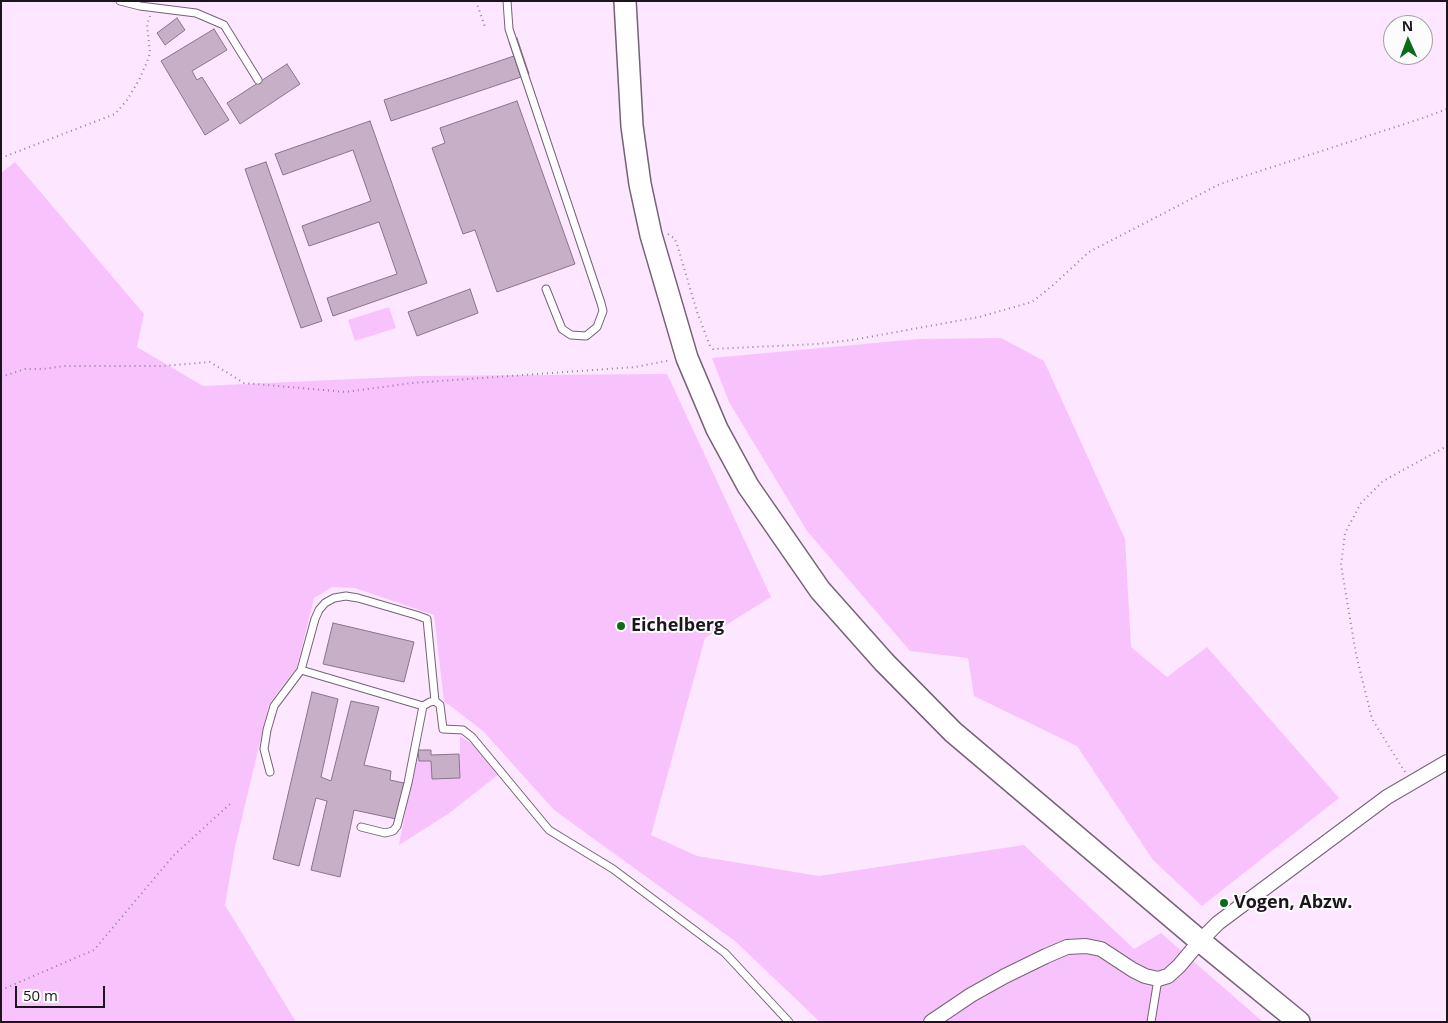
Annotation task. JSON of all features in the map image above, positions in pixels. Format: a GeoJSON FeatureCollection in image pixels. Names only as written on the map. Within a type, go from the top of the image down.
{"type":"FeatureCollection","features":[{"type":"Feature","properties":{"kind":"main road"},"geometry":{"type":"LineString","coordinates":[[625,1],[632,126],[650,235],[688,358],[717,429],[748,486],[820,590],[884,662],[953,732],[1200,941],[1299,1022]]}},
{"type":"Feature","properties":{"kind":"street"},"geometry":{"type":"LineString","coordinates":[[931,1022],[971,995],[1005,976],[1067,947],[1086,946],[1101,949],[1145,976],[1158,979],[1168,976],[1218,923],[1371,808],[1447,762]]}},
{"type":"Feature","properties":{"kind":"lane"},"geometry":{"type":"LineString","coordinates":[[120,1],[196,13],[224,24],[258,80]]}},
{"type":"Feature","properties":{"kind":"lane"},"geometry":{"type":"LineString","coordinates":[[507,1],[509,29],[601,303],[602,312],[597,326],[586,336],[571,335],[562,329],[546,289]]}},
{"type":"Feature","properties":{"kind":"lane"},"geometry":{"type":"LineString","coordinates":[[270,772],[264,749],[274,706],[301,670],[315,619],[325,603],[334,598],[346,596],[427,619],[435,701],[440,705],[443,729],[463,730],[472,736],[550,830],[613,869],[725,953],[788,1022]]}},
{"type":"Feature","properties":{"kind":"lane"},"geometry":{"type":"LineString","coordinates":[[301,670],[422,706],[435,701]]}},
{"type":"Feature","properties":{"kind":"lane"},"geometry":{"type":"LineString","coordinates":[[361,827],[385,832],[393,831],[397,826],[408,783],[422,706]]}},
{"type":"Feature","properties":{"kind":"lane"},"geometry":{"type":"LineString","coordinates":[[1151,1022],[1158,979]]}},
{"type":"Feature","properties":{"kind":"path"},"geometry":{"type":"LineString","coordinates":[[476,1],[484,27]]}},
{"type":"Feature","properties":{"kind":"path"},"geometry":{"type":"LineString","coordinates":[[1,158],[115,114],[127,100],[147,62],[150,53],[147,24],[153,7]]}},
{"type":"Feature","properties":{"kind":"path"},"geometry":{"type":"LineString","coordinates":[[650,235],[670,235],[677,244],[697,312],[710,346],[713,349],[808,345],[852,340],[979,317],[1032,302],[1089,252],[1220,184],[1447,109]]}},
{"type":"Feature","properties":{"kind":"path"},"geometry":{"type":"LineString","coordinates":[[1,377],[25,369],[64,366],[163,366],[210,362],[244,383],[346,392],[412,383],[635,367],[667,360],[688,358]]}},
{"type":"Feature","properties":{"kind":"path"},"geometry":{"type":"LineString","coordinates":[[1412,782],[1372,719],[1356,654],[1341,565],[1345,533],[1360,503],[1383,481],[1447,446]]}},
{"type":"Feature","properties":{"kind":"path"},"geometry":{"type":"LineString","coordinates":[[1,990],[94,950],[174,855],[230,804]]}},
{"type":"Feature","properties":{"kind":"shaded area"},"geometry":{"type":"Polygon","coordinates":[[[15,162],[144,314],[137,347],[203,386],[419,376],[667,374],[771,597],[705,638],[651,835],[697,856],[819,876],[1024,845],[1134,949],[1161,933],[1263,1022],[820,1022],[735,941],[554,810],[483,731],[444,701],[434,615],[355,588],[332,587],[314,598],[297,667],[269,704],[235,847],[225,905],[296,1022],[1,1022],[1,173],[15,162]]]}},
{"type":"Feature","properties":{"kind":"shaded area"},"geometry":{"type":"Polygon","coordinates":[[[389,307],[396,328],[355,341],[348,320],[389,307]]]}},
{"type":"Feature","properties":{"kind":"shaded area"},"geometry":{"type":"Polygon","coordinates":[[[1001,338],[1044,361],[1125,539],[1131,647],[1167,677],[1207,647],[1339,798],[1202,906],[1153,860],[1077,746],[974,696],[968,658],[910,651],[807,531],[729,402],[712,358],[918,339],[1001,338]]]}},
{"type":"Feature","properties":{"kind":"shaded area"},"geometry":{"type":"Polygon","coordinates":[[[460,736],[472,744],[498,775],[448,814],[399,845],[417,750],[419,761],[431,761],[432,779],[460,778],[460,736]]]}},
{"type":"Feature","properties":{"kind":"building"},"geometry":{"type":"Polygon","coordinates":[[[177,18],[185,30],[165,45],[157,33],[177,18]]]}},
{"type":"Feature","properties":{"kind":"building"},"geometry":{"type":"Polygon","coordinates":[[[214,29],[227,50],[192,71],[197,80],[202,77],[229,120],[205,135],[161,61],[214,29]]]}},
{"type":"Feature","properties":{"kind":"building"},"geometry":{"type":"Polygon","coordinates":[[[517,38],[529,74],[521,77],[509,42],[517,38]]]}},
{"type":"Feature","properties":{"kind":"building"},"geometry":{"type":"Polygon","coordinates":[[[514,56],[521,77],[391,121],[384,100],[514,56]]]}},
{"type":"Feature","properties":{"kind":"building"},"geometry":{"type":"Polygon","coordinates":[[[287,64],[300,84],[240,124],[227,103],[287,64]]]}},
{"type":"Feature","properties":{"kind":"building"},"geometry":{"type":"Polygon","coordinates":[[[517,101],[575,264],[497,292],[475,230],[463,234],[432,148],[445,143],[440,128],[517,101]]]}},
{"type":"Feature","properties":{"kind":"building"},"geometry":{"type":"Polygon","coordinates":[[[370,121],[427,283],[333,316],[327,298],[397,274],[379,222],[309,246],[302,226],[371,201],[353,150],[283,175],[275,154],[370,121]]]}},
{"type":"Feature","properties":{"kind":"building"},"geometry":{"type":"Polygon","coordinates":[[[266,162],[322,321],[301,328],[245,169],[266,162]]]}},
{"type":"Feature","properties":{"kind":"building"},"geometry":{"type":"Polygon","coordinates":[[[470,289],[478,313],[417,336],[408,312],[470,289]]]}},
{"type":"Feature","properties":{"kind":"building"},"geometry":{"type":"Polygon","coordinates":[[[333,623],[414,642],[404,682],[323,664],[333,623]]]}},
{"type":"Feature","properties":{"kind":"building"},"geometry":{"type":"Polygon","coordinates":[[[312,692],[338,699],[321,777],[331,781],[351,701],[379,707],[364,765],[391,771],[390,780],[404,783],[396,819],[354,810],[340,877],[311,870],[327,801],[316,798],[299,866],[273,859],[312,692]]]}},
{"type":"Feature","properties":{"kind":"building"},"geometry":{"type":"Polygon","coordinates":[[[418,750],[431,750],[431,755],[459,754],[460,778],[432,779],[431,761],[419,761],[418,750]]]}},
{"type":"Feature","properties":{"kind":"place","name":"Eichelberg"},"geometry":{"type":"Point","coordinates":[621,626]}},
{"type":"Feature","properties":{"kind":"place","name":"Vogen, Abzw."},"geometry":{"type":"Point","coordinates":[1224,903]}}]}
